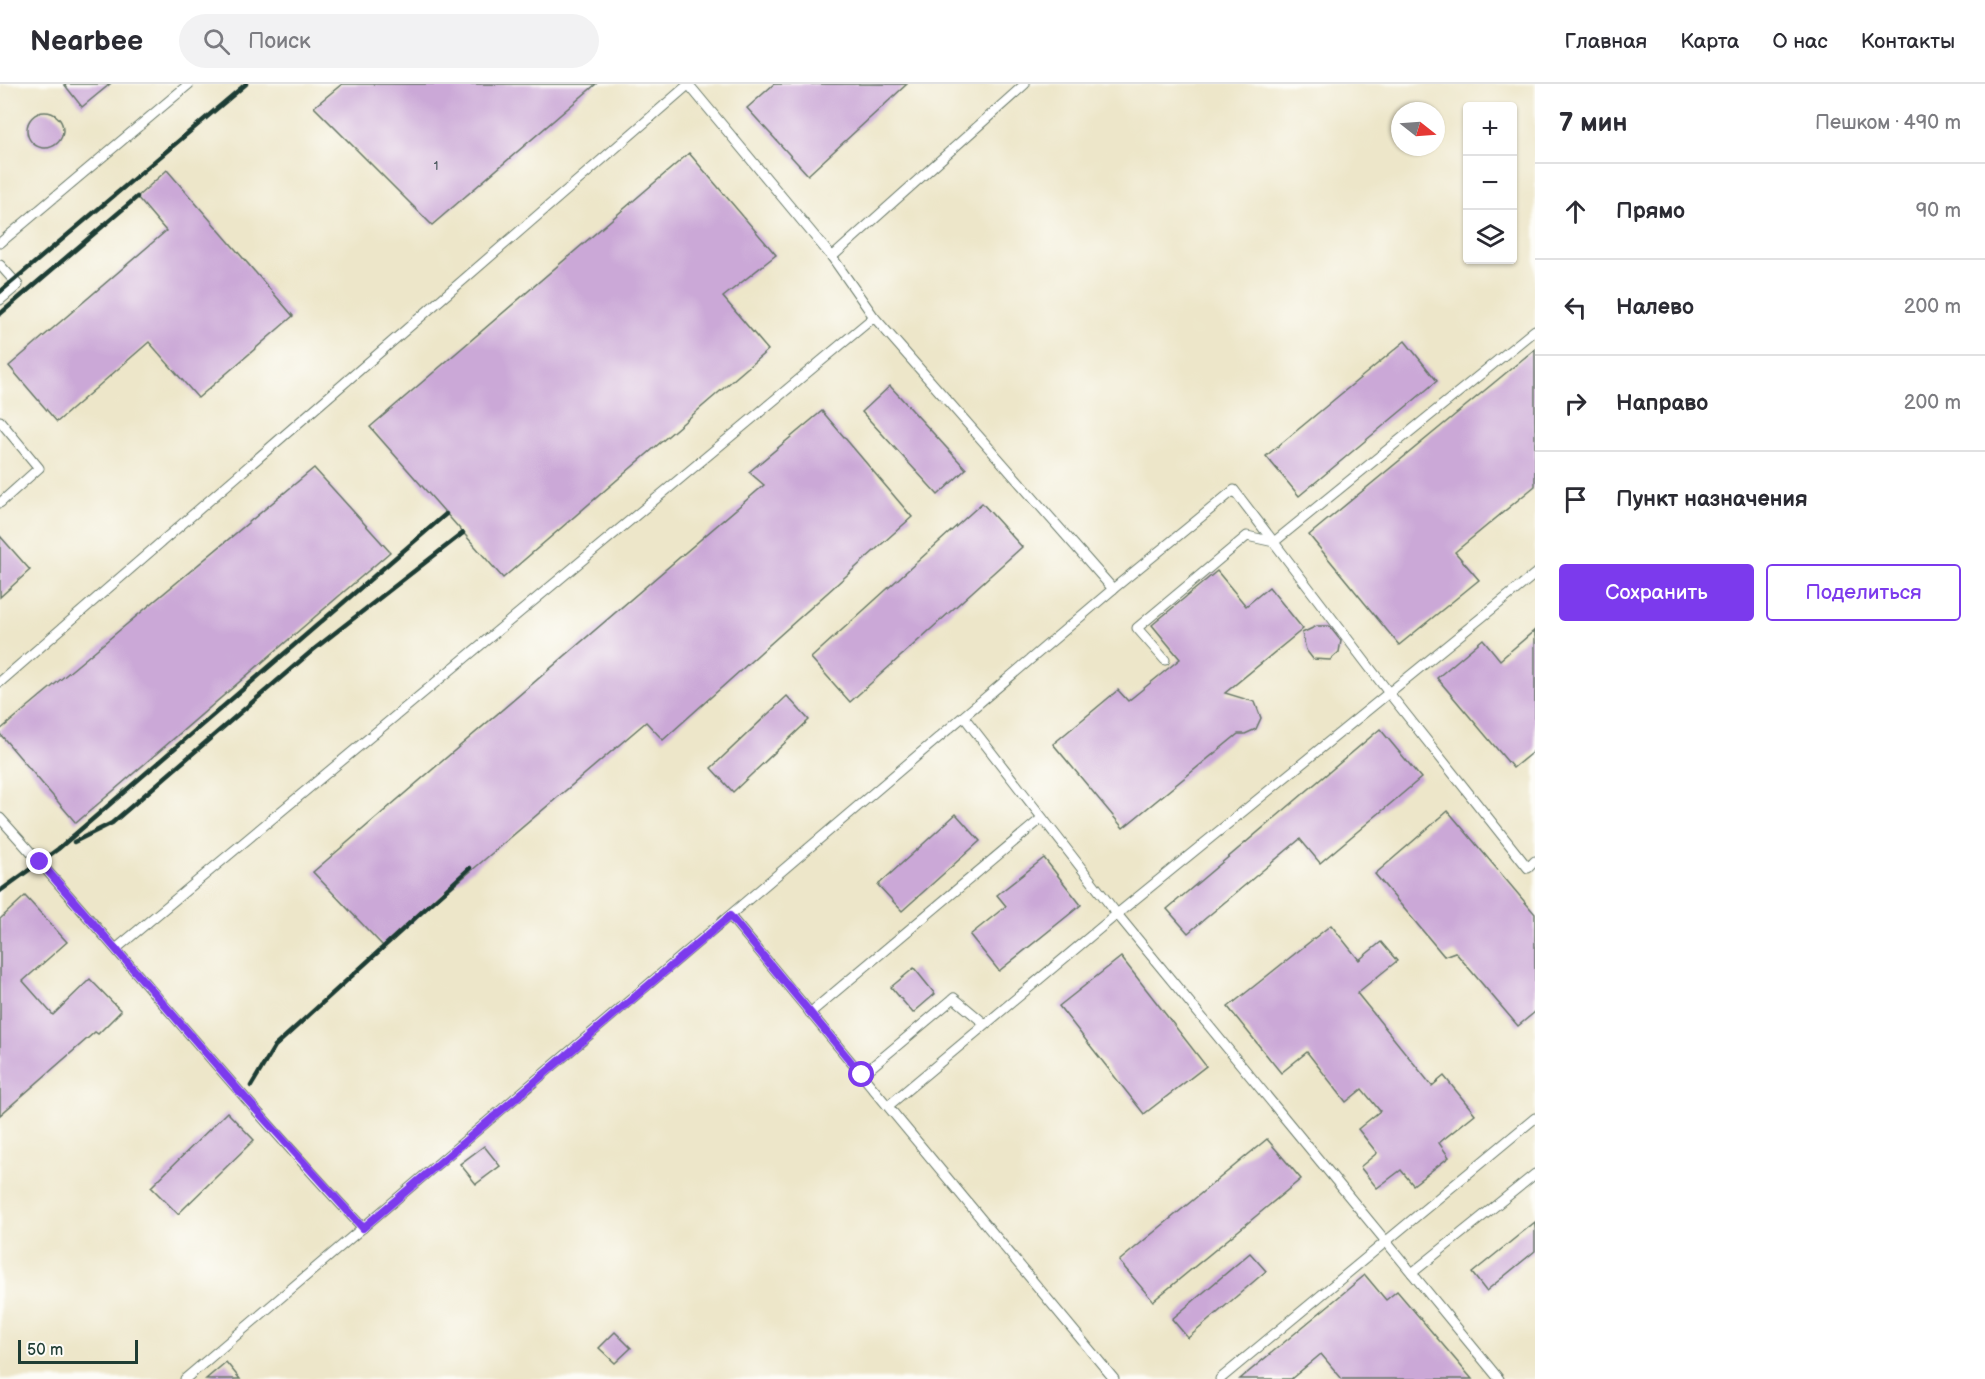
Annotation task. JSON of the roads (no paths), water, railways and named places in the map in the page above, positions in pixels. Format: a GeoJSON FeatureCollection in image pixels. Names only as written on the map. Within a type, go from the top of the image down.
{"type":"FeatureCollection","features":[{"type":"Feature","properties":{"kind":"lane"},"geometry":{"type":"LineString","coordinates":[[0,243],[189,84]]}},
{"type":"Feature","properties":{"kind":"lane"},"geometry":{"type":"LineString","coordinates":[[0,682],[689,84],[832,257],[874,317],[1113,589]]}},
{"type":"Feature","properties":{"kind":"lane"},"geometry":{"type":"LineString","coordinates":[[832,257],[1025,84]]}},
{"type":"Feature","properties":{"kind":"lane"},"geometry":{"type":"LineString","coordinates":[[0,265],[18,285],[0,300]]}},
{"type":"Feature","properties":{"kind":"lane"},"geometry":{"type":"LineString","coordinates":[[117,948],[874,317]]}},
{"type":"Feature","properties":{"kind":"lane"},"geometry":{"type":"LineString","coordinates":[[1274,542],[1535,330]]}},
{"type":"Feature","properties":{"kind":"lane"},"geometry":{"type":"LineString","coordinates":[[0,421],[39,468],[0,503]]}},
{"type":"Feature","properties":{"kind":"lane"},"geometry":{"type":"LineString","coordinates":[[185,1379],[1113,589],[1234,490],[1389,693],[1531,865],[1535,877]]}},
{"type":"Feature","properties":{"kind":"lane"},"geometry":{"type":"LineString","coordinates":[[1165,660],[1137,628],[1247,536],[1274,542]]}},
{"type":"Feature","properties":{"kind":"lane"},"geometry":{"type":"LineString","coordinates":[[888,1106],[1117,914],[1535,574]]}},
{"type":"Feature","properties":{"kind":"lane"},"geometry":{"type":"LineString","coordinates":[[964,717],[1117,914],[1499,1379]]}},
{"type":"Feature","properties":{"kind":"lane"},"geometry":{"type":"LineString","coordinates":[[0,818],[117,948],[241,1093],[363,1228]]}},
{"type":"Feature","properties":{"kind":"lane"},"geometry":{"type":"LineString","coordinates":[[810,1012],[1042,818]]}},
{"type":"Feature","properties":{"kind":"lane"},"geometry":{"type":"LineString","coordinates":[[730,916],[1114,1379]]}},
{"type":"Feature","properties":{"kind":"lane"},"geometry":{"type":"LineString","coordinates":[[862,1075],[954,998],[985,1024]]}},
{"type":"Feature","properties":{"kind":"lane"},"geometry":{"type":"LineString","coordinates":[[1220,1379],[1535,1118]]}},
{"type":"Feature","properties":{"kind":"lane"},"geometry":{"type":"LineString","coordinates":[[1412,1273],[1535,1174]]}},
{"type":"Feature","properties":{"kind":"railway"},"geometry":{"type":"LineString","coordinates":[[0,292],[246,84]]}},
{"type":"Feature","properties":{"kind":"railway"},"geometry":{"type":"LineString","coordinates":[[0,314],[137,197]]}},
{"type":"Feature","properties":{"kind":"railway"},"geometry":{"type":"LineString","coordinates":[[0,891],[58,849],[446,514]]}},
{"type":"Feature","properties":{"kind":"railway"},"geometry":{"type":"LineString","coordinates":[[74,842],[112,823],[313,650],[463,533]]}},
{"type":"Feature","properties":{"kind":"railway"},"geometry":{"type":"LineString","coordinates":[[251,1086],[275,1046],[470,868]]}}]}
